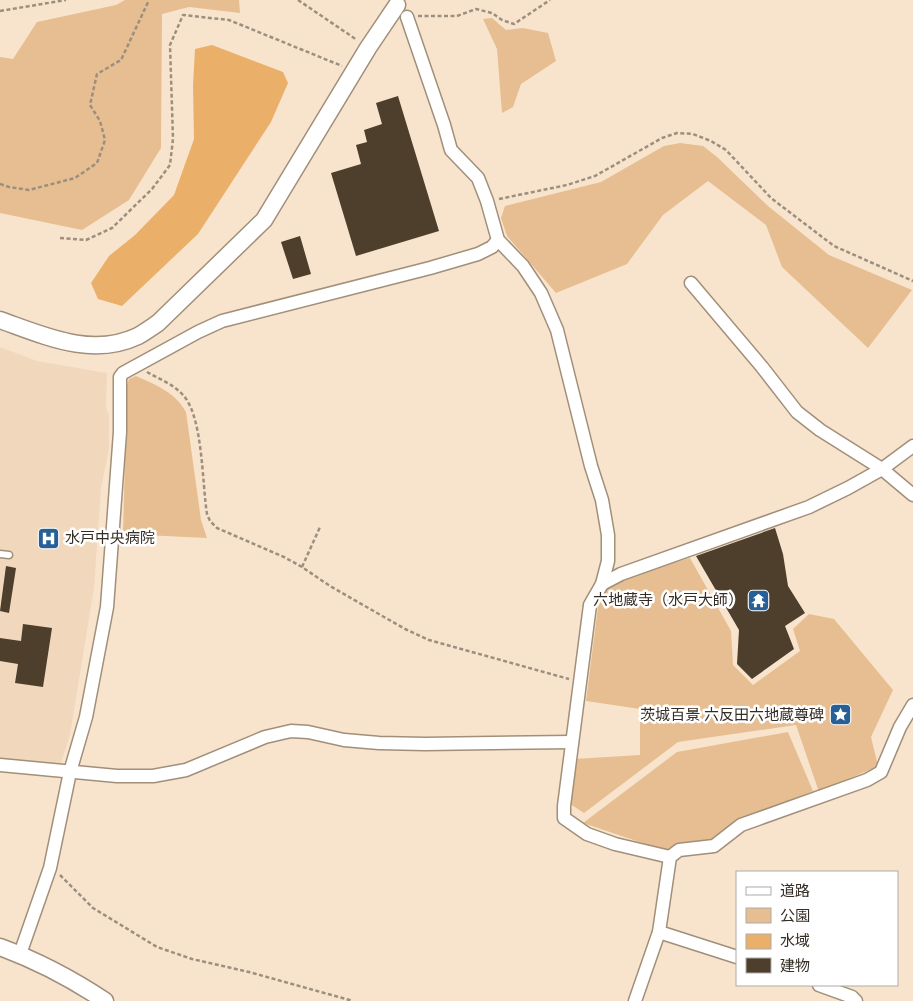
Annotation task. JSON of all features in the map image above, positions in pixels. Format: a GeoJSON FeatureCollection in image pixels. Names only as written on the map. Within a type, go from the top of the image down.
{"type":"FeatureCollection","features":[{"type":"Feature","properties":{"kind":"street"},"geometry":{"type":"LineString","coordinates":[[0,320],[55,340],[80,345],[101,345],[120,342],[138,336],[158,324],[264,220],[368,48],[402,11],[444,125],[451,150],[478,178],[487,201],[498,240],[523,266],[541,293],[557,330],[591,466],[602,500],[608,536],[608,561],[602,584],[590,605],[564,818],[587,834],[615,844],[670,858]]}},
{"type":"Feature","properties":{"kind":"street"},"geometry":{"type":"LineString","coordinates":[[20,954],[50,868],[70,772],[86,717],[107,607],[120,432],[120,377],[122,373],[222,321],[478,254],[492,247],[498,240]]}},
{"type":"Feature","properties":{"kind":"street"},"geometry":{"type":"LineString","coordinates":[[691,283],[762,367],[797,412],[820,430],[882,469],[913,495]]}},
{"type":"Feature","properties":{"kind":"street"},"geometry":{"type":"LineString","coordinates":[[602,584],[621,574],[809,507],[882,469],[913,446]]}},
{"type":"Feature","properties":{"kind":"street"},"geometry":{"type":"LineString","coordinates":[[635,1001],[659,932],[670,858],[679,850],[714,846],[741,825],[867,780],[881,772],[900,728],[913,705]]}},
{"type":"Feature","properties":{"kind":"street"},"geometry":{"type":"LineString","coordinates":[[0,766],[134,777],[172,773],[186,770],[265,737],[291,731],[308,732],[344,740],[379,743],[572,742]]}},
{"type":"Feature","properties":{"kind":"street"},"geometry":{"type":"LineString","coordinates":[[659,932],[736,957]]}},
{"type":"Feature","properties":{"kind":"street"},"geometry":{"type":"LineString","coordinates":[[0,947],[20,954],[56,972],[105,1001]]}},
{"type":"Feature","properties":{"kind":"street"},"geometry":{"type":"LineString","coordinates":[[822,986],[852,997],[856,1001]]}},
{"type":"Feature","properties":{"kind":"lane"},"geometry":{"type":"LineString","coordinates":[[0,554],[9,555]]}},
{"type":"Feature","properties":{"kind":"path"},"geometry":{"type":"LineString","coordinates":[[0,11],[66,0]]}},
{"type":"Feature","properties":{"kind":"path"},"geometry":{"type":"LineString","coordinates":[[0,184],[29,190],[75,178],[96,163],[105,140],[100,121],[90,105],[97,74],[121,60],[149,0]]}},
{"type":"Feature","properties":{"kind":"path"},"geometry":{"type":"LineString","coordinates":[[298,0],[368,48]]}},
{"type":"Feature","properties":{"kind":"path"},"geometry":{"type":"LineString","coordinates":[[402,11],[457,16],[476,9],[492,13],[502,20],[514,24],[550,0]]}},
{"type":"Feature","properties":{"kind":"path"},"geometry":{"type":"LineString","coordinates":[[60,238],[86,240],[112,228],[152,189],[170,165],[173,139],[170,45],[183,15],[229,20],[355,71]]}},
{"type":"Feature","properties":{"kind":"path"},"geometry":{"type":"LineString","coordinates":[[487,201],[577,182],[595,176],[662,138],[678,133],[693,134],[711,141],[726,150],[771,198],[834,246],[913,281]]}},
{"type":"Feature","properties":{"kind":"path"},"geometry":{"type":"LineString","coordinates":[[136,367],[170,384],[182,394],[190,406],[196,422],[204,500],[210,522],[224,532],[302,567],[330,586],[406,629],[430,640],[458,646],[580,682]]}},
{"type":"Feature","properties":{"kind":"path"},"geometry":{"type":"LineString","coordinates":[[302,567],[320,527]]}},
{"type":"Feature","properties":{"kind":"path"},"geometry":{"type":"LineString","coordinates":[[50,868],[66,879],[94,908],[157,946],[192,958],[353,1001]]}},
{"type":"Feature","properties":{"kind":"shaded area","name":"水戸中央病院"},"geometry":{"type":"Polygon","coordinates":[[[0,347],[37,361],[107,373],[106,407],[109,416],[109,449],[101,488],[94,588],[70,735],[61,763],[0,761],[0,347]]]}},
{"type":"Feature","properties":{"kind":"green space"},"geometry":{"type":"Polygon","coordinates":[[[125,0],[239,0],[240,13],[189,7],[162,14],[161,148],[129,200],[82,230],[0,213],[0,57],[13,59],[37,22],[116,5],[125,0]]]}},
{"type":"Feature","properties":{"kind":"green space"},"geometry":{"type":"Polygon","coordinates":[[[492,18],[506,30],[523,28],[548,33],[556,61],[521,84],[513,107],[502,113],[497,49],[483,19],[492,18]]]}},
{"type":"Feature","properties":{"kind":"green space"},"geometry":{"type":"Polygon","coordinates":[[[680,143],[703,146],[768,206],[829,255],[912,290],[868,348],[782,267],[766,225],[708,181],[663,215],[627,264],[556,293],[507,236],[501,218],[505,206],[601,182],[664,146],[680,143]]]}},
{"type":"Feature","properties":{"kind":"green space"},"geometry":{"type":"Polygon","coordinates":[[[136,376],[171,394],[186,412],[201,520],[207,538],[123,534],[127,385],[129,379],[136,376]]]}},
{"type":"Feature","properties":{"kind":"green space"},"geometry":{"type":"Polygon","coordinates":[[[690,558],[731,631],[733,665],[753,685],[800,651],[793,629],[809,614],[834,619],[893,690],[871,737],[878,766],[819,792],[796,725],[678,742],[584,813],[567,802],[574,759],[640,755],[640,709],[586,701],[598,607],[611,580],[690,558]]]}},
{"type":"Feature","properties":{"kind":"green space"},"geometry":{"type":"Polygon","coordinates":[[[788,732],[813,791],[737,821],[714,840],[669,852],[583,823],[677,752],[788,732]]]}},
{"type":"Feature","properties":{"kind":"water"},"geometry":{"type":"Polygon","coordinates":[[[212,45],[283,72],[288,83],[271,122],[198,234],[122,306],[98,299],[91,283],[109,256],[135,235],[174,195],[194,139],[193,86],[195,49],[212,45]]]}},
{"type":"Feature","properties":{"kind":"building"},"geometry":{"type":"Polygon","coordinates":[[[398,96],[439,231],[356,256],[331,173],[361,164],[356,145],[367,142],[364,130],[382,124],[376,103],[398,96]]]}},
{"type":"Feature","properties":{"kind":"building"},"geometry":{"type":"Polygon","coordinates":[[[300,236],[311,274],[293,279],[281,242],[300,236]]]}},
{"type":"Feature","properties":{"kind":"building","name":"六地蔵寺（水戸大師）"},"geometry":{"type":"Polygon","coordinates":[[[775,528],[783,554],[788,586],[805,613],[785,626],[794,649],[752,679],[737,664],[739,630],[696,556],[775,528]]]}},
{"type":"Feature","properties":{"kind":"building"},"geometry":{"type":"Polygon","coordinates":[[[6,566],[16,568],[9,613],[0,611],[6,566]]]}},
{"type":"Feature","properties":{"kind":"building"},"geometry":{"type":"Polygon","coordinates":[[[23,624],[52,628],[43,687],[15,683],[18,664],[0,661],[0,638],[21,641],[23,624]]]}},
{"type":"Feature","properties":{"kind":"place","name":"水戸中央病院"},"geometry":{"type":"Point","coordinates":[49,538]}},
{"type":"Feature","properties":{"kind":"place","name":"六地蔵寺（水戸大師）"},"geometry":{"type":"Point","coordinates":[759,600]}},
{"type":"Feature","properties":{"kind":"place","name":"茨城百景 六反田六地蔵尊碑"},"geometry":{"type":"Point","coordinates":[840,715]}}]}
